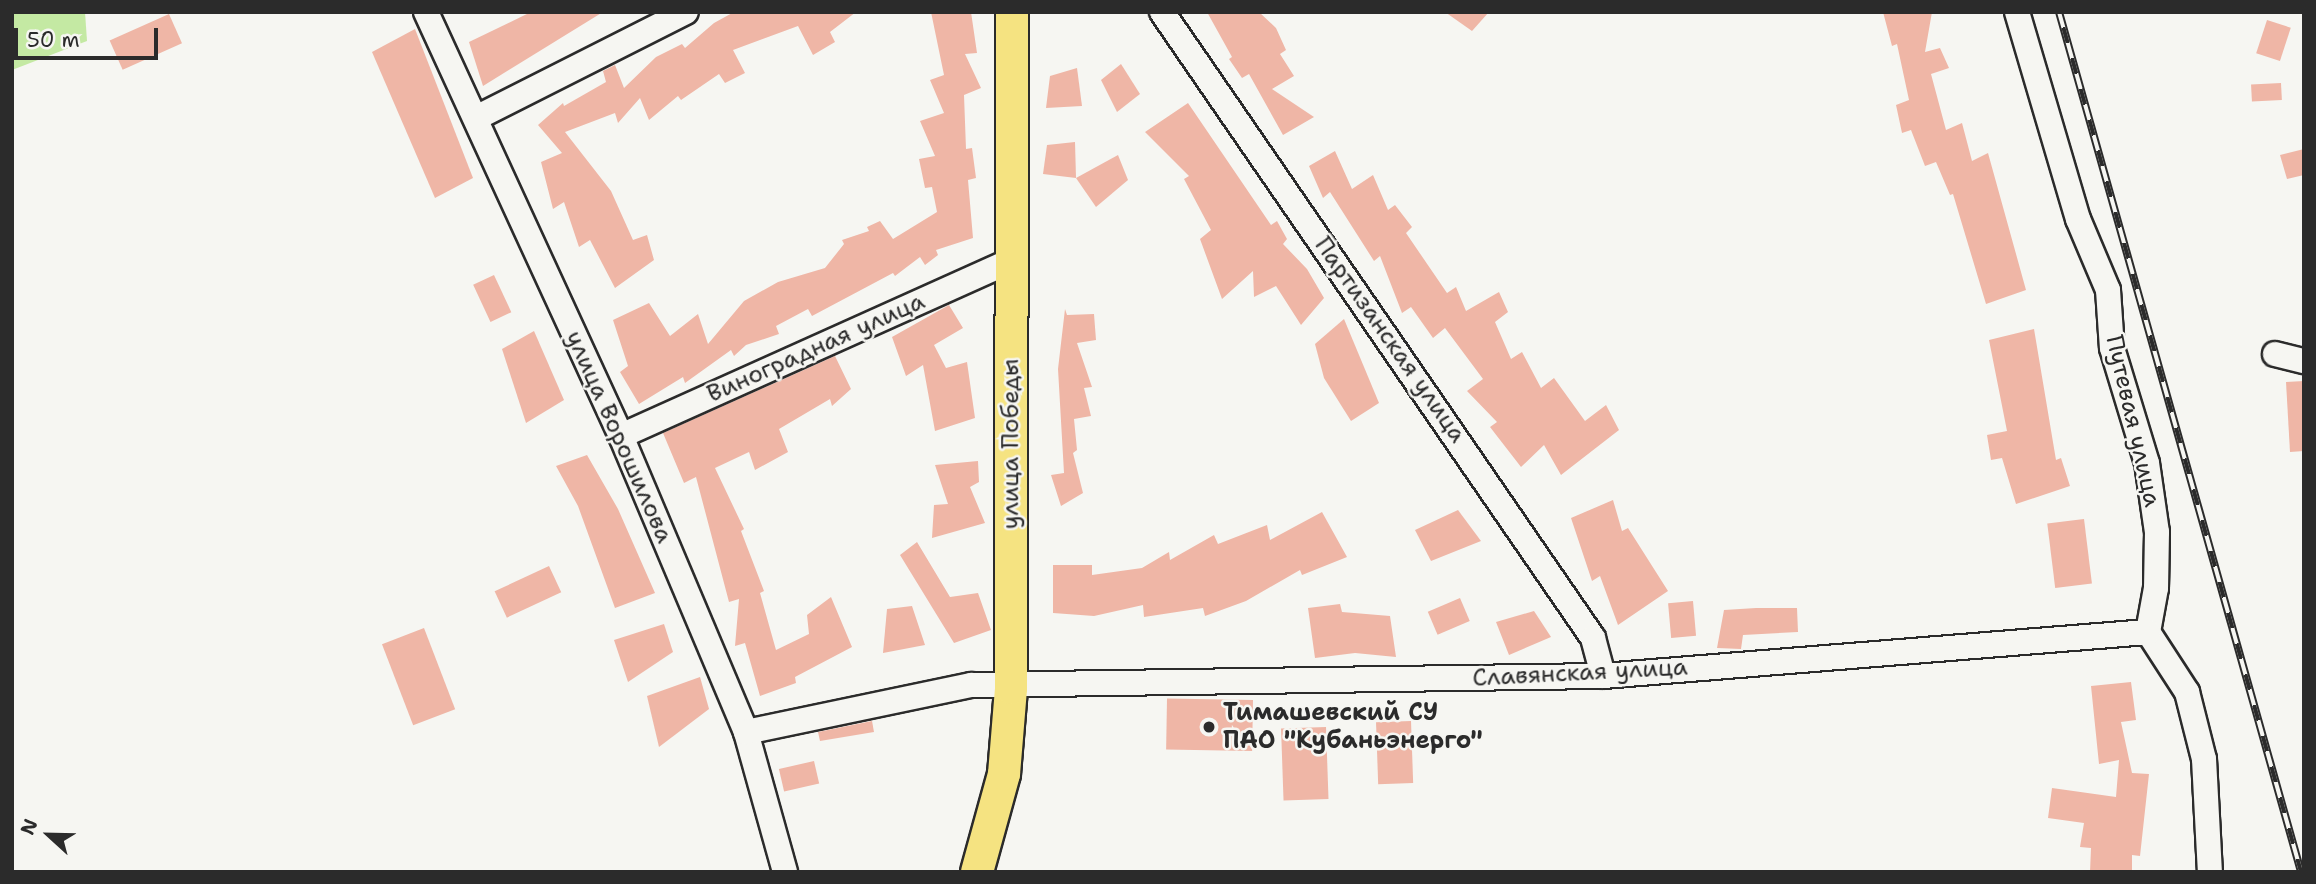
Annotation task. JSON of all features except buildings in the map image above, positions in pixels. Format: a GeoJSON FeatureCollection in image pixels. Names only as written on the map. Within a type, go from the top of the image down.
{"type":"FeatureCollection","features":[{"type":"Feature","properties":{"kind":"main road","name":"улица Победы"},"geometry":{"type":"LineString","coordinates":[[977,872],[1003,774],[1011,688],[1012,12]]}},
{"type":"Feature","properties":{"kind":"street","name":"улица Ворошилова"},"geometry":{"type":"LineString","coordinates":[[426,12],[621,436],[746,732],[785,872]]}},
{"type":"Feature","properties":{"kind":"street"},"geometry":{"type":"LineString","coordinates":[[476,118],[686,12]]}},
{"type":"Feature","properties":{"kind":"street","name":"Партизанская улица"},"geometry":{"type":"LineString","coordinates":[[1162,12],[1593,638],[1603,676]]}},
{"type":"Feature","properties":{"kind":"street","name":"Путевая улица"},"geometry":{"type":"LineString","coordinates":[[2017,12],[2078,219],[2108,290],[2112,348],[2147,463],[2157,532],[2156,588],[2148,632]]}},
{"type":"Feature","properties":{"kind":"street","name":"Виноградная улица"},"geometry":{"type":"LineString","coordinates":[[621,436],[1011,261]]}},
{"type":"Feature","properties":{"kind":"street"},"geometry":{"type":"LineString","coordinates":[[2276,354],[2304,361]]}},
{"type":"Feature","properties":{"kind":"street"},"geometry":{"type":"LineString","coordinates":[[2148,632],[2187,692],[2204,759],[2210,872]]}},
{"type":"Feature","properties":{"kind":"street","name":"Славянская улица"},"geometry":{"type":"LineString","coordinates":[[746,732],[971,685],[1011,688],[1603,676],[2148,632]]}},
{"type":"Feature","properties":{"kind":"green space"},"geometry":{"type":"Polygon","coordinates":[[[12,12],[85,12],[87,41],[12,70],[12,12]]]}},
{"type":"Feature","properties":{"kind":"railway"},"geometry":{"type":"LineString","coordinates":[[2059,12],[2301,872]]}},
{"type":"Feature","properties":{"kind":"place","name":"Тимашевский СУ ПАО \"Кубаньэнерго\""},"geometry":{"type":"Point","coordinates":[1209,727]}}]}
